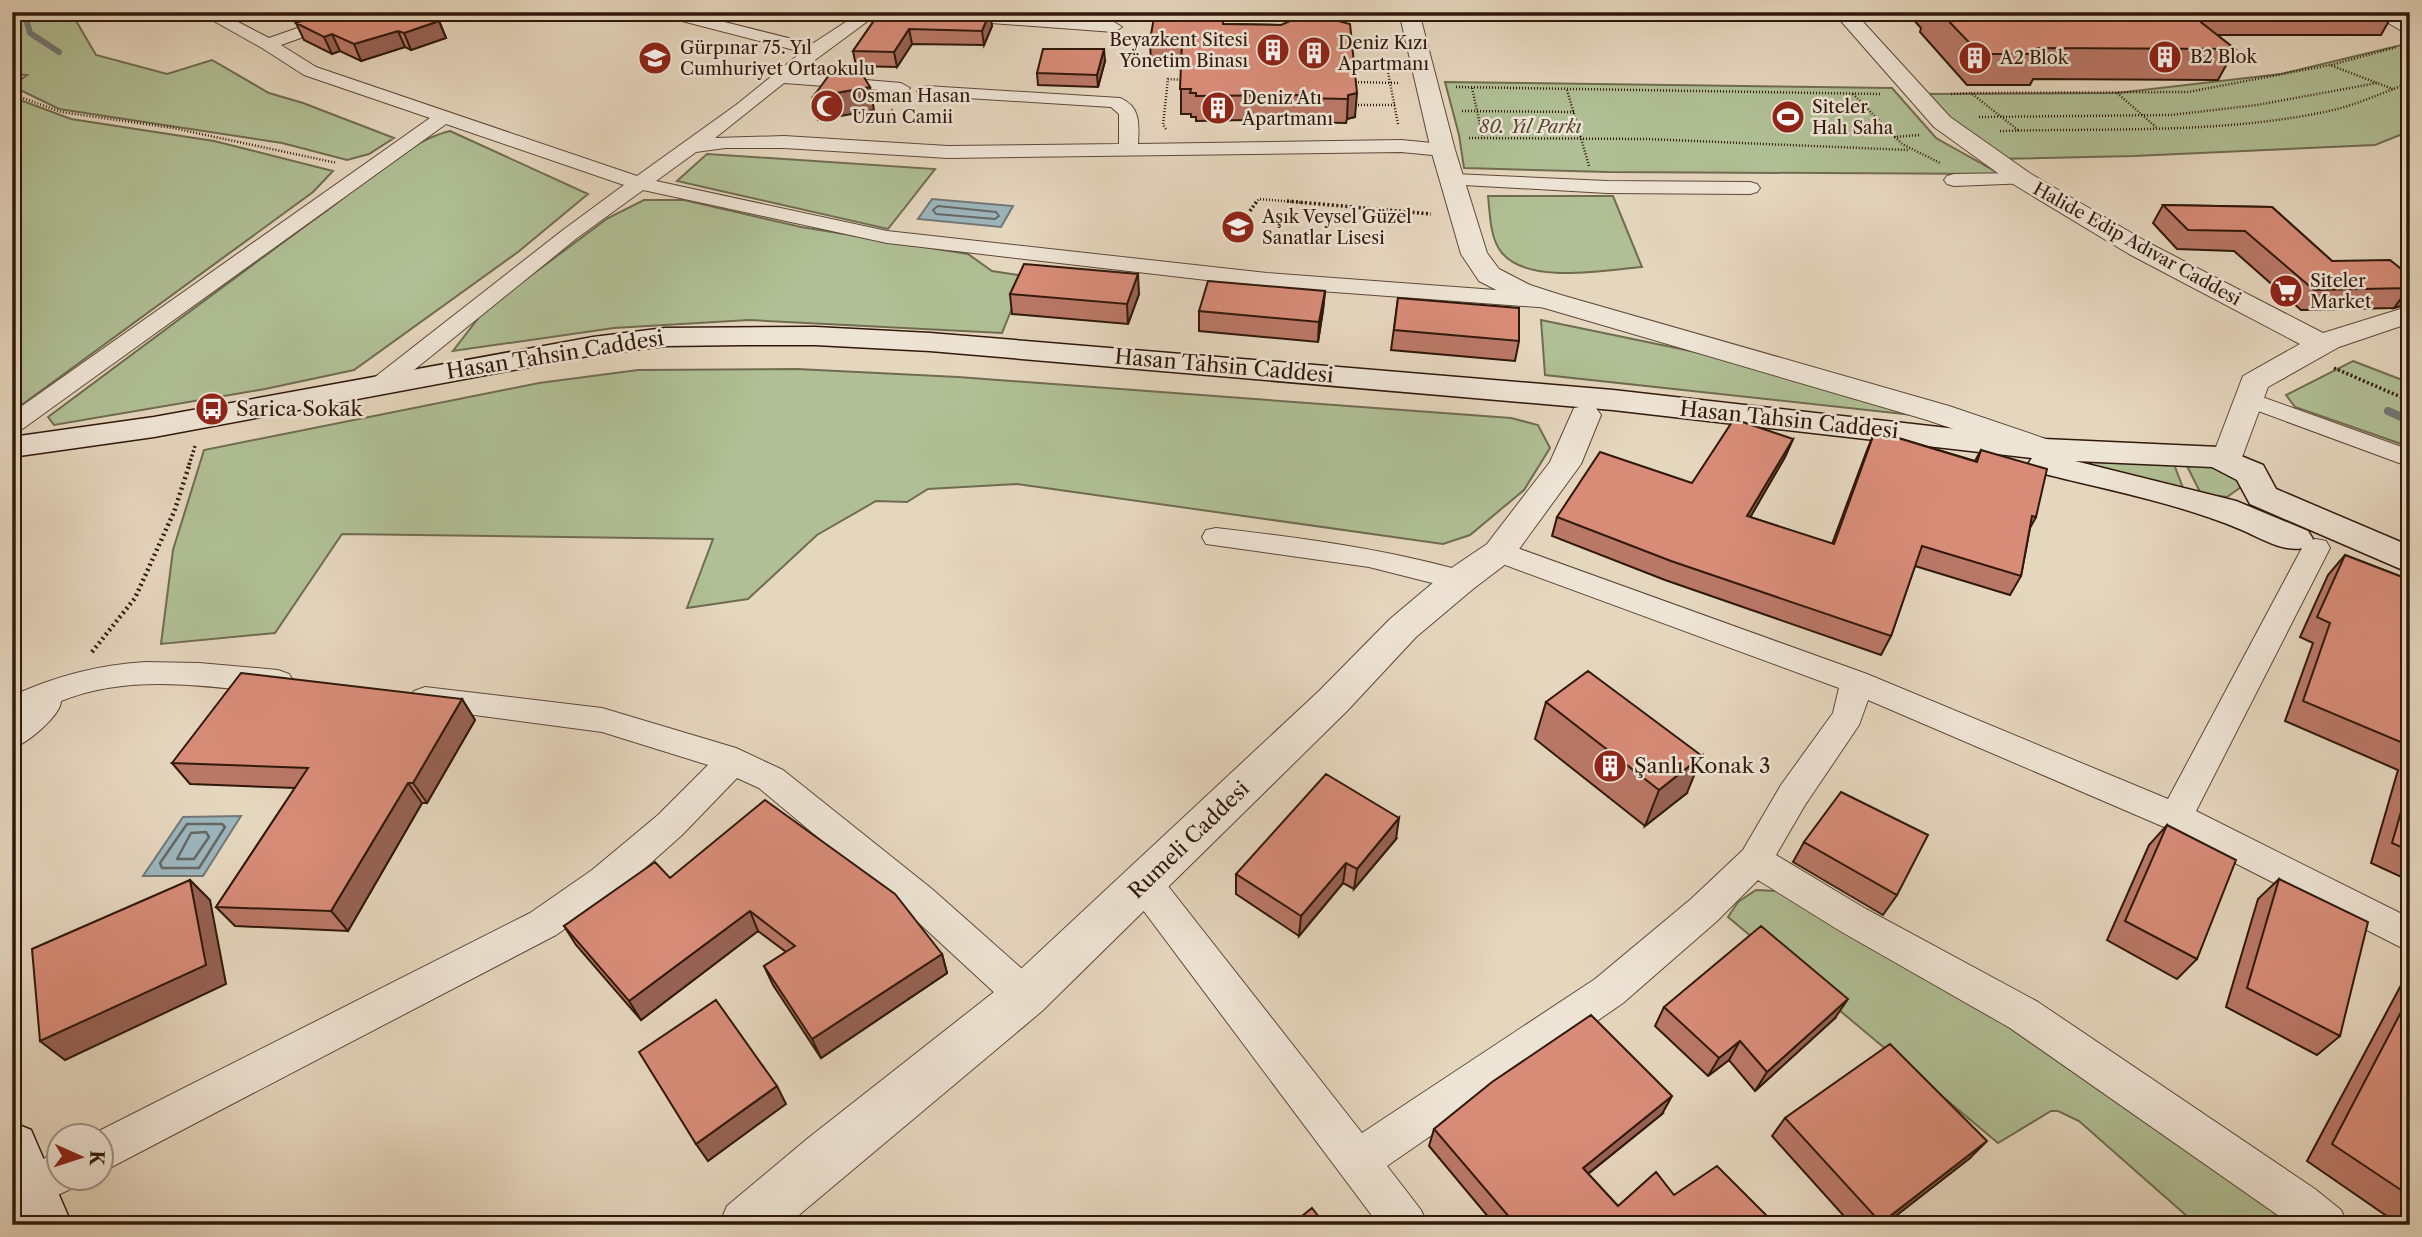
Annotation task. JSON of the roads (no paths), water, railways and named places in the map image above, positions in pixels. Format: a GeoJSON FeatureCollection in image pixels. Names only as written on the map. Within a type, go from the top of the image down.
{"type":"FeatureCollection","features":[{"type":"Feature","properties":{"kind":"main road","name":"Hasan Tahsin Caddesi"},"geometry":{"type":"LineString","coordinates":[[12,447],[154,426],[593,346],[665,337],[815,336],[957,344],[1613,400],[2054,459],[2224,509],[2410,587]]}},
{"type":"Feature","properties":{"kind":"main road","name":"Hasan Tahsin Caddesi"},"geometry":{"type":"LineString","coordinates":[[12,464],[198,436],[461,383],[642,355],[787,353],[1027,367],[1585,415],[2004,458],[2219,457],[2256,484],[2410,561]]}},
{"type":"Feature","properties":{"kind":"main road"},"geometry":{"type":"LineString","coordinates":[[346,406],[384,382]]}},
{"type":"Feature","properties":{"kind":"main road"},"geometry":{"type":"LineString","coordinates":[[2224,509],[2254,503],[2256,484]]}},
{"type":"Feature","properties":{"kind":"street"},"geometry":{"type":"LineString","coordinates":[[206,12],[268,44],[310,71],[637,183],[887,237],[1267,280],[1551,301]]}},
{"type":"Feature","properties":{"kind":"street"},"geometry":{"type":"LineString","coordinates":[[268,44],[359,12]]}},
{"type":"Feature","properties":{"kind":"street"},"geometry":{"type":"LineString","coordinates":[[666,12],[815,50]]}},
{"type":"Feature","properties":{"kind":"street"},"geometry":{"type":"LineString","coordinates":[[384,382],[637,183],[742,109],[815,50],[872,12]]}},
{"type":"Feature","properties":{"kind":"street"},"geometry":{"type":"LineString","coordinates":[[908,12],[1114,27]]}},
{"type":"Feature","properties":{"kind":"street"},"geometry":{"type":"LineString","coordinates":[[1409,12],[1452,144],[1454,180],[1474,254],[1489,275],[1520,291],[1551,301],[1938,413],[2054,459]]}},
{"type":"Feature","properties":{"kind":"street","name":"Halide Edip Adıvar Caddesi"},"geometry":{"type":"LineString","coordinates":[[1843,12],[1942,122],[1963,124],[2022,179],[2327,356]]}},
{"type":"Feature","properties":{"kind":"street"},"geometry":{"type":"LineString","coordinates":[[2378,12],[2410,31]]}},
{"type":"Feature","properties":{"kind":"street"},"geometry":{"type":"LineString","coordinates":[[782,78],[901,88]]}},
{"type":"Feature","properties":{"kind":"street"},"geometry":{"type":"LineString","coordinates":[[926,91],[1114,102],[1125,106],[1129,111],[1128,149]]}},
{"type":"Feature","properties":{"kind":"street"},"geometry":{"type":"LineString","coordinates":[[742,109],[783,142]]}},
{"type":"Feature","properties":{"kind":"street"},"geometry":{"type":"LineString","coordinates":[[12,425],[442,118]]}},
{"type":"Feature","properties":{"kind":"street"},"geometry":{"type":"LineString","coordinates":[[688,146],[725,142],[783,142],[948,152],[1452,144]]}},
{"type":"Feature","properties":{"kind":"street"},"geometry":{"type":"LineString","coordinates":[[1954,180],[2022,179]]}},
{"type":"Feature","properties":{"kind":"street"},"geometry":{"type":"LineString","coordinates":[[1454,180],[1608,187],[1750,188]]}},
{"type":"Feature","properties":{"kind":"street"},"geometry":{"type":"LineString","coordinates":[[2219,457],[2230,453],[2253,382],[2327,356],[2384,320],[2410,314]]}},
{"type":"Feature","properties":{"kind":"street"},"geometry":{"type":"LineString","coordinates":[[2244,413],[2410,459]]}},
{"type":"Feature","properties":{"kind":"street"},"geometry":{"type":"LineString","coordinates":[[2244,413],[2256,484]]}},
{"type":"Feature","properties":{"kind":"street","name":"Rumeli Caddesi"},"geometry":{"type":"LineString","coordinates":[[746,1225],[825,1157],[1025,996],[1333,701],[1403,628],[1460,580],[1499,552],[1565,464],[1585,415]]}},
{"type":"Feature","properties":{"kind":"street"},"geometry":{"type":"LineString","coordinates":[[1216,537],[1356,553],[1411,564],[1460,580]]}},
{"type":"Feature","properties":{"kind":"street"},"geometry":{"type":"LineString","coordinates":[[2176,817],[2316,548]]}},
{"type":"Feature","properties":{"kind":"street"},"geometry":{"type":"LineString","coordinates":[[1499,552],[1856,682],[2176,817],[2410,936]]}},
{"type":"Feature","properties":{"kind":"street"},"geometry":{"type":"LineString","coordinates":[[12,710],[65,686],[130,675],[206,674],[302,685]]}},
{"type":"Feature","properties":{"kind":"street"},"geometry":{"type":"LineString","coordinates":[[1357,1161],[1609,991],[1704,909],[1755,860],[1793,795],[1848,716],[1856,682]]}},
{"type":"Feature","properties":{"kind":"street"},"geometry":{"type":"LineString","coordinates":[[12,736],[65,686]]}},
{"type":"Feature","properties":{"kind":"street"},"geometry":{"type":"LineString","coordinates":[[397,696],[602,720],[732,761],[772,779],[919,900],[1025,996]]}},
{"type":"Feature","properties":{"kind":"street"},"geometry":{"type":"LineString","coordinates":[[116,1144],[543,924],[605,881],[670,825],[732,761]]}},
{"type":"Feature","properties":{"kind":"street"},"geometry":{"type":"LineString","coordinates":[[1755,860],[1853,920],[2024,1016],[2300,1204],[2326,1225]]}},
{"type":"Feature","properties":{"kind":"street"},"geometry":{"type":"LineString","coordinates":[[1144,883],[1406,1225]]}},
{"type":"Feature","properties":{"kind":"water"},"geometry":{"type":"Polygon","coordinates":[[[932,199],[1013,206],[1001,227],[918,219],[932,199]]]}},
{"type":"Feature","properties":{"kind":"water"},"geometry":{"type":"Polygon","coordinates":[[[241,816],[203,876],[143,876],[183,817],[241,816]]]}},
{"type":"Feature","properties":{"kind":"waterway"},"geometry":{"type":"LineString","coordinates":[[24,12],[30,33],[59,52]]}},
{"type":"Feature","properties":{"kind":"waterway"},"geometry":{"type":"LineString","coordinates":[[2388,411],[2410,421]]}},
{"type":"Feature","properties":{"kind":"place","name":"Beyazkent Sitesi Yönetim Binası"},"geometry":{"type":"Point","coordinates":[1273,50]}},
{"type":"Feature","properties":{"kind":"place","name":"Deniz Kızı Apartmanı"},"geometry":{"type":"Point","coordinates":[1314,53]}},
{"type":"Feature","properties":{"kind":"place","name":"B2 Blok"},"geometry":{"type":"Point","coordinates":[2165,57]}},
{"type":"Feature","properties":{"kind":"place","name":"Gürpınar 75. Yıl Cumhuriyet Ortaokulu"},"geometry":{"type":"Point","coordinates":[655,58]}},
{"type":"Feature","properties":{"kind":"place","name":"A2 Blok"},"geometry":{"type":"Point","coordinates":[1975,58]}},
{"type":"Feature","properties":{"kind":"place","name":"Osman Hasan Uzun Camii"},"geometry":{"type":"Point","coordinates":[827,106]}},
{"type":"Feature","properties":{"kind":"place","name":"Deniz Atı Apartmanı"},"geometry":{"type":"Point","coordinates":[1218,108]}},
{"type":"Feature","properties":{"kind":"place","name":"Siteler Halı Saha"},"geometry":{"type":"Point","coordinates":[1788,117]}},
{"type":"Feature","properties":{"kind":"place","name":"Aşık Veysel Güzel Sanatlar Lisesi"},"geometry":{"type":"Point","coordinates":[1238,227]}},
{"type":"Feature","properties":{"kind":"place","name":"Siteler Market"},"geometry":{"type":"Point","coordinates":[2286,291]}},
{"type":"Feature","properties":{"kind":"place","name":"Sarica Sokak"},"geometry":{"type":"Point","coordinates":[212,409]}},
{"type":"Feature","properties":{"kind":"place","name":"Şanlı Konak 3"},"geometry":{"type":"Point","coordinates":[1610,766]}},
{"type":"Feature","properties":{"kind":"park label","name":"80. Yıl Parkı"},"geometry":{"type":"Point","coordinates":[1530,127]}}]}
